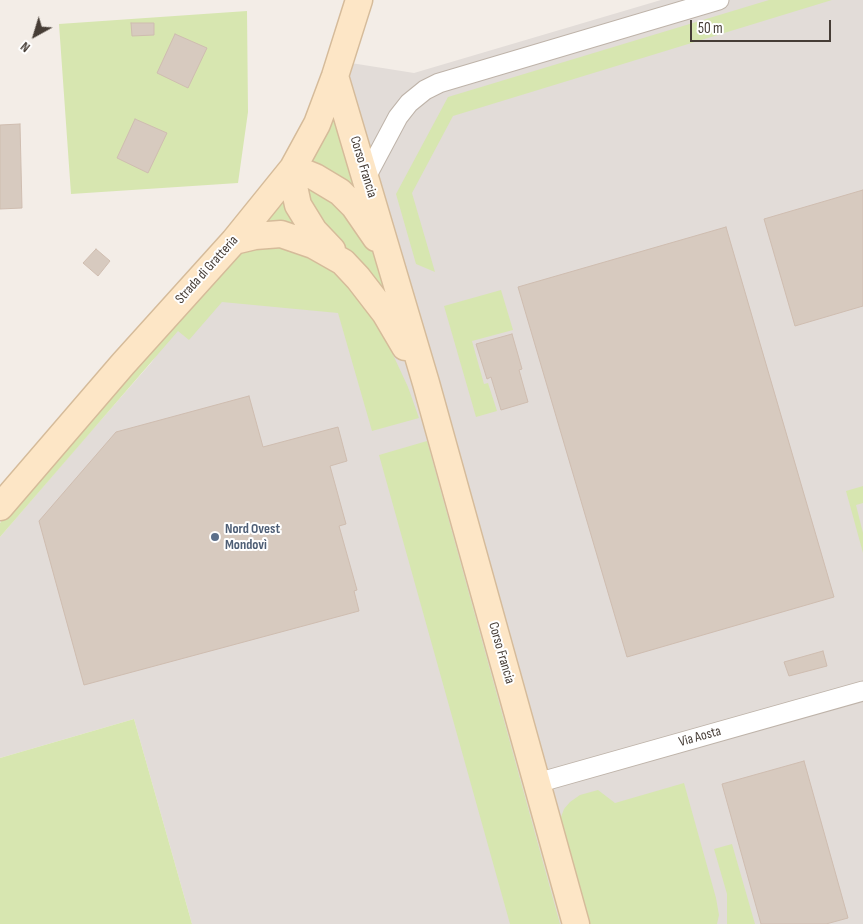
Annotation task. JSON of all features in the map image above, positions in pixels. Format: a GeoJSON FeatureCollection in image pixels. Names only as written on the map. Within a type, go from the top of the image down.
{"type":"FeatureCollection","features":[{"type":"Feature","properties":{"kind":"street","name":"Strada di Gratteria"},"geometry":{"type":"LineString","coordinates":[[0,507],[123,364],[234,241],[293,168],[317,124],[335,76],[359,0]]}},
{"type":"Feature","properties":{"kind":"street"},"geometry":{"type":"LineString","coordinates":[[366,177],[398,117],[409,103],[425,90],[439,83],[719,0]]}},
{"type":"Feature","properties":{"kind":"street","name":"Corso Francia"},"geometry":{"type":"LineString","coordinates":[[335,76],[426,382],[576,924]]}},
{"type":"Feature","properties":{"kind":"street","name":"Corso Francia"},"geometry":{"type":"LineString","coordinates":[[389,258],[354,206],[340,192],[315,177],[293,168],[294,193],[304,216],[314,231],[358,278],[385,313],[426,382]]}},
{"type":"Feature","properties":{"kind":"street","name":"Corso Francia"},"geometry":{"type":"LineString","coordinates":[[234,241],[254,236],[281,234],[292,236],[314,245],[343,262]]}},
{"type":"Feature","properties":{"kind":"street","name":"Via Aosta"},"geometry":{"type":"LineString","coordinates":[[537,783],[863,691]]}},
{"type":"Feature","properties":{"kind":"shaded area"},"geometry":{"type":"Polygon","coordinates":[[[661,0],[863,0],[863,924],[192,924],[134,719],[0,758],[0,537],[151,363],[351,63],[414,73],[661,0]]]}},
{"type":"Feature","properties":{"kind":"green space"},"geometry":{"type":"Polygon","coordinates":[[[769,0],[832,0],[453,116],[412,193],[435,272],[416,264],[396,194],[448,97],[769,0]]]}},
{"type":"Feature","properties":{"kind":"green space"},"geometry":{"type":"Polygon","coordinates":[[[247,11],[248,112],[238,183],[71,194],[59,24],[247,11]]]}},
{"type":"Feature","properties":{"kind":"green space"},"geometry":{"type":"Polygon","coordinates":[[[335,109],[368,216],[308,164],[335,109]]]}},
{"type":"Feature","properties":{"kind":"green space"},"geometry":{"type":"Polygon","coordinates":[[[299,178],[332,195],[370,246],[400,323],[313,217],[299,178]]]}},
{"type":"Feature","properties":{"kind":"green space"},"geometry":{"type":"Polygon","coordinates":[[[287,194],[306,234],[260,227],[287,194]]]}},
{"type":"Feature","properties":{"kind":"green space"},"geometry":{"type":"Polygon","coordinates":[[[276,244],[334,267],[382,331],[408,387],[419,418],[372,431],[338,313],[222,302],[189,340],[178,331],[0,537],[0,523],[10,510],[244,249],[276,244]]]}},
{"type":"Feature","properties":{"kind":"green space"},"geometry":{"type":"Polygon","coordinates":[[[501,290],[513,330],[472,341],[484,384],[488,383],[497,411],[476,417],[444,306],[501,290]]]}},
{"type":"Feature","properties":{"kind":"green space"},"geometry":{"type":"Polygon","coordinates":[[[427,441],[560,924],[510,924],[379,455],[427,441]]]}},
{"type":"Feature","properties":{"kind":"green space"},"geometry":{"type":"Polygon","coordinates":[[[863,486],[863,503],[856,505],[863,533],[863,553],[846,491],[863,486]]]}},
{"type":"Feature","properties":{"kind":"green space"},"geometry":{"type":"Polygon","coordinates":[[[134,719],[192,924],[0,924],[0,758],[134,719]]]}},
{"type":"Feature","properties":{"kind":"green space"},"geometry":{"type":"Polygon","coordinates":[[[684,783],[716,898],[719,915],[717,924],[587,924],[560,828],[564,809],[580,795],[598,790],[615,803],[684,783]]]}},
{"type":"Feature","properties":{"kind":"green space"},"geometry":{"type":"Polygon","coordinates":[[[732,844],[755,924],[727,924],[727,894],[714,849],[732,844]]]}},
{"type":"Feature","properties":{"kind":"building"},"geometry":{"type":"Polygon","coordinates":[[[131,23],[154,23],[154,35],[132,36],[131,23]]]}},
{"type":"Feature","properties":{"kind":"building"},"geometry":{"type":"Polygon","coordinates":[[[175,34],[207,48],[188,88],[157,73],[175,34]]]}},
{"type":"Feature","properties":{"kind":"building"},"geometry":{"type":"Polygon","coordinates":[[[135,119],[167,133],[148,173],[117,158],[135,119]]]}},
{"type":"Feature","properties":{"kind":"building"},"geometry":{"type":"Polygon","coordinates":[[[20,124],[22,208],[0,209],[0,125],[20,124]]]}},
{"type":"Feature","properties":{"kind":"building"},"geometry":{"type":"Polygon","coordinates":[[[863,190],[863,306],[795,326],[764,219],[863,190]]]}},
{"type":"Feature","properties":{"kind":"building"},"geometry":{"type":"Polygon","coordinates":[[[726,227],[834,597],[627,657],[518,287],[726,227]]]}},
{"type":"Feature","properties":{"kind":"building"},"geometry":{"type":"Polygon","coordinates":[[[96,249],[110,261],[98,276],[83,263],[96,249]]]}},
{"type":"Feature","properties":{"kind":"building"},"geometry":{"type":"Polygon","coordinates":[[[512,334],[522,369],[519,370],[528,402],[501,410],[491,377],[487,379],[476,344],[512,334]]]}},
{"type":"Feature","properties":{"kind":"building"},"geometry":{"type":"Polygon","coordinates":[[[249,396],[263,447],[338,427],[347,461],[330,466],[346,524],[339,526],[357,590],[354,591],[359,611],[84,685],[39,521],[116,432],[249,396]]]}},
{"type":"Feature","properties":{"kind":"building"},"geometry":{"type":"Polygon","coordinates":[[[823,651],[827,666],[789,676],[784,662],[823,651]]]}},
{"type":"Feature","properties":{"kind":"building"},"geometry":{"type":"Polygon","coordinates":[[[804,761],[848,918],[826,924],[761,924],[722,784],[804,761]]]}},
{"type":"Feature","properties":{"kind":"place","name":"Nord Ovest Mondovì"},"geometry":{"type":"Point","coordinates":[215,537]}}]}
